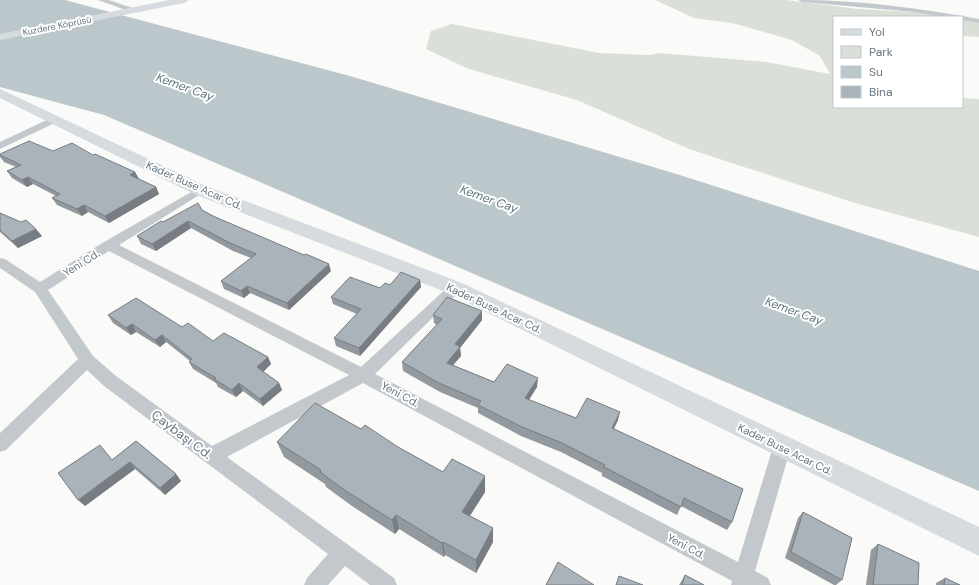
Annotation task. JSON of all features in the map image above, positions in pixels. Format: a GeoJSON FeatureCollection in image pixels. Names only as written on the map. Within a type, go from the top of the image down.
{"type":"FeatureCollection","features":[{"type":"Feature","properties":{"kind":"street"},"geometry":{"type":"LineString","coordinates":[[102,0],[134,10]]}},
{"type":"Feature","properties":{"kind":"street","name":"Kuzdere Köprüsü"},"geometry":{"type":"LineString","coordinates":[[0,37],[184,0]]}},
{"type":"Feature","properties":{"kind":"street"},"geometry":{"type":"LineString","coordinates":[[802,0],[915,10],[950,16]]}},
{"type":"Feature","properties":{"kind":"street"},"geometry":{"type":"LineString","coordinates":[[963,18],[979,21]]}},
{"type":"Feature","properties":{"kind":"street","name":"Kader Buse Acar Cd."},"geometry":{"type":"LineString","coordinates":[[0,93],[200,190],[455,288],[979,542]]}},
{"type":"Feature","properties":{"kind":"street"},"geometry":{"type":"LineString","coordinates":[[0,146],[55,120]]}},
{"type":"Feature","properties":{"kind":"street"},"geometry":{"type":"LineString","coordinates":[[109,245],[200,190]]}},
{"type":"Feature","properties":{"kind":"street","name":"Yeni Cd."},"geometry":{"type":"LineString","coordinates":[[40,289],[109,245],[363,375],[742,580],[761,585]]}},
{"type":"Feature","properties":{"kind":"street","name":"Çaybaşı Cd."},"geometry":{"type":"LineString","coordinates":[[0,262],[40,289],[88,360],[110,381],[344,552],[386,585]]}},
{"type":"Feature","properties":{"kind":"street"},"geometry":{"type":"LineString","coordinates":[[211,456],[363,375],[455,288]]}},
{"type":"Feature","properties":{"kind":"street"},"geometry":{"type":"LineString","coordinates":[[0,444],[88,360]]}},
{"type":"Feature","properties":{"kind":"street"},"geometry":{"type":"LineString","coordinates":[[742,580],[782,447]]}},
{"type":"Feature","properties":{"kind":"street"},"geometry":{"type":"LineString","coordinates":[[314,585],[344,552]]}},
{"type":"Feature","properties":{"kind":"green space"},"geometry":{"type":"Polygon","coordinates":[[[655,0],[786,0],[858,9],[918,12],[940,16],[833,16],[833,108],[963,108],[963,98],[979,99],[979,237],[855,203],[689,149],[577,100],[469,69],[426,49],[431,31],[452,24],[599,53],[649,55],[659,53],[766,62],[830,74],[820,56],[792,40],[732,23],[694,18],[655,0]]]}},
{"type":"Feature","properties":{"kind":"green space"},"geometry":{"type":"Polygon","coordinates":[[[963,20],[979,23],[979,37],[963,36],[963,20]]]}},
{"type":"Feature","properties":{"kind":"water","name":"Kemer Cay"},"geometry":{"type":"Polygon","coordinates":[[[0,0],[65,0],[350,76],[683,176],[979,271],[979,491],[104,115],[0,87],[0,0]]]}},
{"type":"Feature","properties":{"kind":"building"},"geometry":{"type":"Polygon","coordinates":[[[29,141],[53,151],[72,143],[93,155],[95,154],[135,172],[130,175],[156,187],[105,216],[84,205],[77,209],[52,198],[60,194],[28,177],[22,180],[7,171],[21,165],[0,154],[29,141]]]}},
{"type":"Feature","properties":{"kind":"building"},"geometry":{"type":"Polygon","coordinates":[[[198,203],[202,210],[213,216],[304,255],[306,254],[329,264],[287,303],[247,286],[241,291],[221,281],[256,254],[230,243],[188,221],[152,244],[137,236],[161,221],[163,222],[198,203]]]}},
{"type":"Feature","properties":{"kind":"building"},"geometry":{"type":"Polygon","coordinates":[[[0,213],[21,222],[26,220],[36,229],[12,241],[0,230],[0,213]]]}},
{"type":"Feature","properties":{"kind":"building"},"geometry":{"type":"Polygon","coordinates":[[[401,272],[420,280],[359,348],[334,338],[361,309],[331,297],[350,277],[380,288],[385,283],[390,285],[401,272]]]}},
{"type":"Feature","properties":{"kind":"building"},"geometry":{"type":"Polygon","coordinates":[[[447,297],[482,311],[455,344],[460,347],[447,363],[494,382],[507,364],[538,378],[525,398],[576,418],[587,398],[620,412],[612,428],[743,489],[732,522],[684,498],[681,507],[604,467],[605,465],[562,443],[522,427],[478,405],[481,401],[439,383],[402,362],[442,319],[433,315],[447,297]]]}},
{"type":"Feature","properties":{"kind":"building"},"geometry":{"type":"Polygon","coordinates":[[[136,298],[182,327],[188,323],[213,341],[224,333],[268,357],[257,367],[279,383],[260,399],[239,383],[232,390],[214,379],[216,378],[189,362],[192,359],[162,335],[155,340],[132,324],[126,328],[108,315],[136,298]]]}},
{"type":"Feature","properties":{"kind":"building"},"geometry":{"type":"Polygon","coordinates":[[[315,403],[361,429],[365,425],[398,447],[443,472],[452,459],[485,476],[462,512],[493,528],[476,560],[443,542],[442,543],[396,515],[392,520],[346,491],[320,472],[321,470],[277,442],[315,403]]]}},
{"type":"Feature","properties":{"kind":"building"},"geometry":{"type":"Polygon","coordinates":[[[136,441],[176,474],[160,488],[130,462],[78,500],[58,473],[100,445],[112,460],[136,441]]]}},
{"type":"Feature","properties":{"kind":"building"},"geometry":{"type":"Polygon","coordinates":[[[803,512],[852,538],[842,580],[791,552],[803,512]]]}},
{"type":"Feature","properties":{"kind":"building"},"geometry":{"type":"Polygon","coordinates":[[[878,544],[919,563],[918,585],[873,585],[878,544]]]}},
{"type":"Feature","properties":{"kind":"building"},"geometry":{"type":"Polygon","coordinates":[[[558,562],[594,585],[546,585],[558,562]]]}},
{"type":"Feature","properties":{"kind":"building"},"geometry":{"type":"Polygon","coordinates":[[[685,575],[704,585],[682,585],[685,575]]]}},
{"type":"Feature","properties":{"kind":"building"},"geometry":{"type":"Polygon","coordinates":[[[619,576],[643,585],[616,585],[619,576]]]}},
{"type":"Feature","properties":{"kind":"building"},"geometry":{"type":"Polygon","coordinates":[[[945,578],[960,585],[944,585],[945,578]]]}}]}
